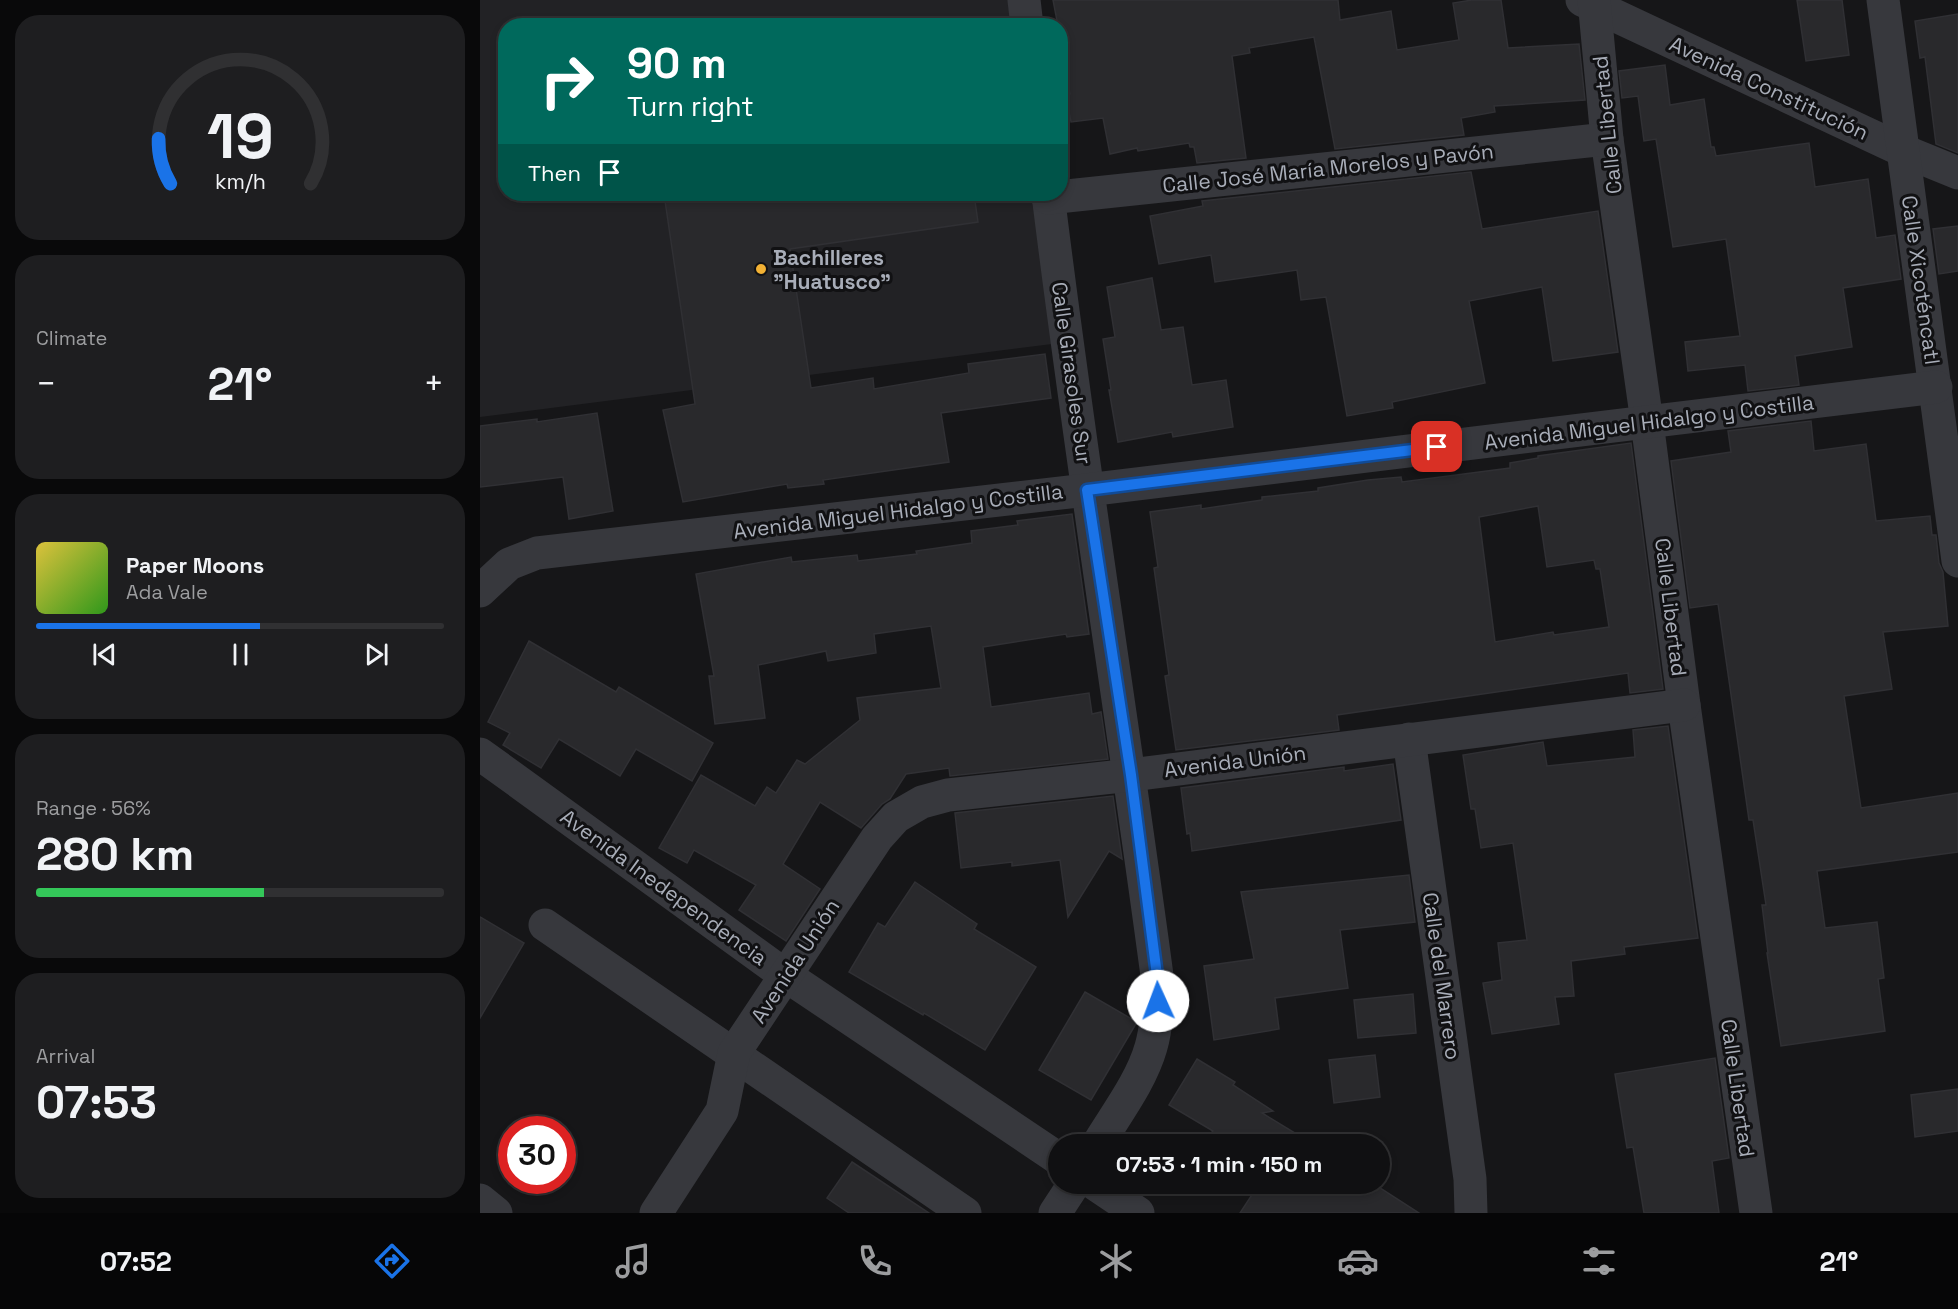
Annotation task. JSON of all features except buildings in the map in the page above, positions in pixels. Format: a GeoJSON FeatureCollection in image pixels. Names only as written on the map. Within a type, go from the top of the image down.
{"type":"FeatureCollection","features":[{"type":"Feature","properties":{"kind":"street"},"geometry":{"type":"LineString","coordinates":[[1024,0],[1026,18]]}},
{"type":"Feature","properties":{"kind":"street","name":"Calle Xicoténcatl"},"geometry":{"type":"LineString","coordinates":[[1883,0],[1958,561]]}},
{"type":"Feature","properties":{"kind":"street","name":"Avenida Constitución"},"geometry":{"type":"LineString","coordinates":[[1590,2],[1904,152],[1958,173]]}},
{"type":"Feature","properties":{"kind":"street","name":"Calle Libertad"},"geometry":{"type":"LineString","coordinates":[[1590,2],[1684,705],[1756,1213]]}},
{"type":"Feature","properties":{"kind":"street","name":"Calle José María Morelos y Pavón"},"geometry":{"type":"LineString","coordinates":[[1068,194],[1607,139]]}},
{"type":"Feature","properties":{"kind":"street","name":"Calle Girasoles Sur"},"geometry":{"type":"LineString","coordinates":[[1049,201],[1087,490],[1131,775],[1158,983],[1157,1018],[1150,1050],[1135,1082],[1104,1134]]}},
{"type":"Feature","properties":{"kind":"street","name":"Avenida Miguel Hidalgo y Costilla"},"geometry":{"type":"LineString","coordinates":[[480,591],[509,564],[537,553],[1087,490],[1936,387]]}},
{"type":"Feature","properties":{"kind":"street","name":"Avenida Unión"},"geometry":{"type":"LineString","coordinates":[[734,1053],[877,838],[896,817],[922,802],[948,795],[1131,775],[1684,705]]}},
{"type":"Feature","properties":{"kind":"street","name":"Calle del Marrero"},"geometry":{"type":"LineString","coordinates":[[1409,739],[1468,1167],[1471,1213]]}},
{"type":"Feature","properties":{"kind":"street","name":"Avenida Inedependencia"},"geometry":{"type":"LineString","coordinates":[[480,754],[785,975],[1048,1152]]}},
{"type":"Feature","properties":{"kind":"street"},"geometry":{"type":"LineString","coordinates":[[545,925],[965,1213]]}},
{"type":"Feature","properties":{"kind":"street"},"geometry":{"type":"LineString","coordinates":[[656,1213],[722,1111],[734,1053]]}},
{"type":"Feature","properties":{"kind":"street"},"geometry":{"type":"LineString","coordinates":[[1055,1213],[1067,1194]]}},
{"type":"Feature","properties":{"kind":"street"},"geometry":{"type":"LineString","coordinates":[[1110,1194],[1138,1213]]}},
{"type":"Feature","properties":{"kind":"street"},"geometry":{"type":"LineString","coordinates":[[480,1200],[496,1213]]}},
{"type":"Feature","properties":{"kind":"shaded area","name":"Bachilleres \"Huatusco\""},"geometry":{"type":"Polygon","coordinates":[[[480,0],[1008,0],[1010,18],[498,18],[498,201],[1034,201],[1052,344],[480,417],[480,0]]]}},
{"type":"Feature","properties":{"kind":"place","name":"Bachilleres \"Huatusco\""},"geometry":{"type":"Point","coordinates":[761,269]}},
{"type":"Feature","properties":{"kind":"route"},"geometry":{"type":"LineString","coordinates":[[1158,1001],[1158,983],[1131,775],[1087,490],[1437,447]]}}]}
